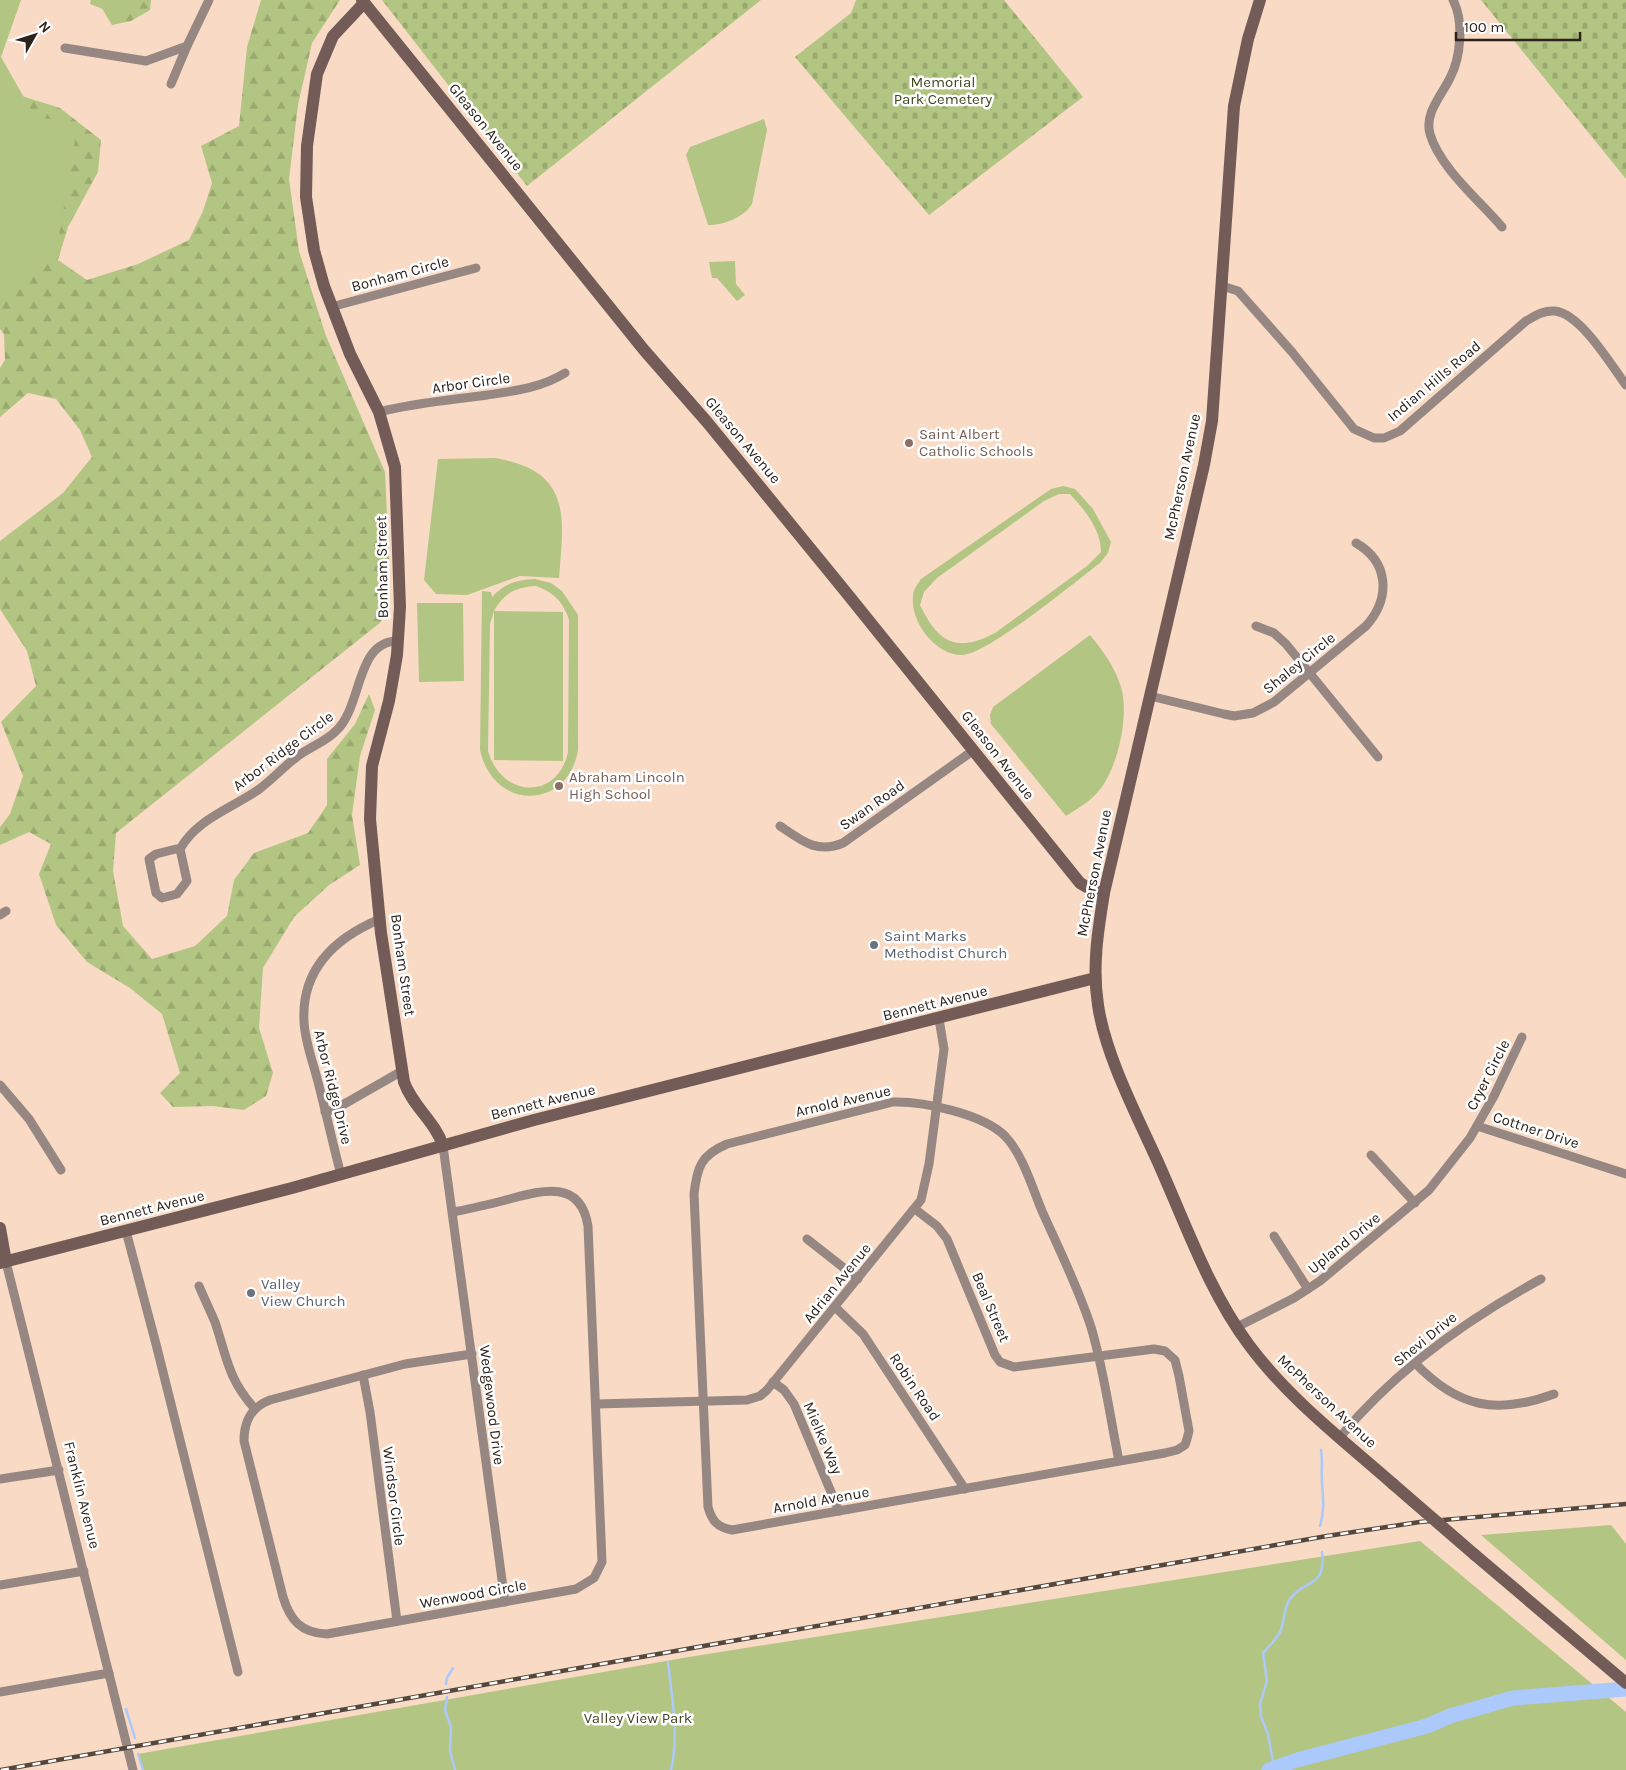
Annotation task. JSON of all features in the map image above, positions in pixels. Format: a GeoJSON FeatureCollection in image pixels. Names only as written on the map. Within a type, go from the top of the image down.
{"type":"FeatureCollection","features":[{"type":"Feature","properties":{"kind":"main road","name":"McPherson Avenue"},"geometry":{"type":"LineString","coordinates":[[1260,0],[1246,48],[1234,106],[1212,422],[1204,465],[1104,892],[1096,945],[1095,978],[1102,1023],[1116,1063],[1216,1292],[1237,1327],[1283,1385],[1393,1484],[1626,1683]]}},
{"type":"Feature","properties":{"kind":"main road","name":"Bonham Street"},"geometry":{"type":"LineString","coordinates":[[363,2],[340,26],[324,53],[317,74],[308,136],[307,211],[314,250],[331,307],[350,354],[379,412],[393,454],[398,491],[398,641],[394,677],[376,747],[370,782],[370,820],[380,919],[402,1070],[409,1096],[416,1107],[434,1125],[443,1146]]}},
{"type":"Feature","properties":{"kind":"main road","name":"Gleason Avenue"},"geometry":{"type":"LineString","coordinates":[[363,2],[644,350],[707,422],[1080,882],[1086,888],[1104,892]]}},
{"type":"Feature","properties":{"kind":"main road","name":"Bennett Avenue"},"geometry":{"type":"LineString","coordinates":[[3,1263],[342,1175],[526,1123],[1095,978]]}},
{"type":"Feature","properties":{"kind":"main road","name":"Franklin Avenue"},"geometry":{"type":"LineString","coordinates":[[0,1228],[3,1263]]}},
{"type":"Feature","properties":{"kind":"street"},"geometry":{"type":"LineString","coordinates":[[171,84],[208,0]]}},
{"type":"Feature","properties":{"kind":"street"},"geometry":{"type":"LineString","coordinates":[[1453,0],[1459,29],[1456,60],[1451,77],[1432,110],[1430,132],[1434,145],[1467,189],[1502,226]]}},
{"type":"Feature","properties":{"kind":"street"},"geometry":{"type":"LineString","coordinates":[[65,48],[146,61],[187,46]]}},
{"type":"Feature","properties":{"kind":"street","name":"Bonham Circle"},"geometry":{"type":"LineString","coordinates":[[331,307],[476,268]]}},
{"type":"Feature","properties":{"kind":"street","name":"Indian Hills Road"},"geometry":{"type":"LineString","coordinates":[[1222,286],[1238,291],[1294,354],[1354,429],[1374,438],[1384,438],[1400,430],[1526,321],[1539,313],[1548,311],[1557,311],[1569,316],[1579,325],[1626,385]]}},
{"type":"Feature","properties":{"kind":"street","name":"Arbor Circle"},"geometry":{"type":"LineString","coordinates":[[379,412],[401,407],[525,389],[552,381],[565,373]]}},
{"type":"Feature","properties":{"kind":"street","name":"Shaley Circle"},"geometry":{"type":"LineString","coordinates":[[1150,696],[1224,714],[1244,715],[1267,706],[1366,626],[1380,605],[1384,592],[1383,576],[1370,553],[1356,543]]}},
{"type":"Feature","properties":{"kind":"street"},"geometry":{"type":"LineString","coordinates":[[1256,626],[1281,638],[1378,757]]}},
{"type":"Feature","properties":{"kind":"street","name":"Arbor Ridge Circle"},"geometry":{"type":"LineString","coordinates":[[180,849],[192,831],[201,824],[257,791],[299,755],[336,731],[352,709],[363,672],[377,647],[386,641],[398,641]]}},
{"type":"Feature","properties":{"kind":"street","name":"Swan Road"},"geometry":{"type":"LineString","coordinates":[[780,826],[812,845],[832,847],[843,843],[974,750]]}},
{"type":"Feature","properties":{"kind":"street"},"geometry":{"type":"LineString","coordinates":[[180,849],[187,875],[186,884],[177,894],[162,898],[156,893],[149,859],[156,854],[180,849]]}},
{"type":"Feature","properties":{"kind":"street","name":"Arbor Ridge Drive"},"geometry":{"type":"LineString","coordinates":[[342,1175],[304,1023],[308,990],[318,966],[334,946],[354,930],[380,919]]}},
{"type":"Feature","properties":{"kind":"street","name":"Adrian Avenue"},"geometry":{"type":"LineString","coordinates":[[596,1404],[752,1399],[760,1396],[773,1382],[915,1209],[924,1188],[944,1049],[939,1019]]}},
{"type":"Feature","properties":{"kind":"street","name":"Cryer Circle"},"geometry":{"type":"LineString","coordinates":[[1477,1126],[1494,1096],[1522,1037]]}},
{"type":"Feature","properties":{"kind":"street"},"geometry":{"type":"LineString","coordinates":[[325,1112],[339,1107],[402,1070]]}},
{"type":"Feature","properties":{"kind":"street"},"geometry":{"type":"LineString","coordinates":[[0,1085],[29,1119],[61,1170]]}},
{"type":"Feature","properties":{"kind":"street","name":"Arnold Avenue"},"geometry":{"type":"LineString","coordinates":[[894,1102],[909,1102],[936,1108],[990,1125],[1011,1144],[1086,1311],[1098,1356],[1119,1461],[732,1530],[717,1525],[711,1519],[708,1507],[694,1194],[696,1172],[703,1160],[716,1148],[728,1144],[894,1102]]}},
{"type":"Feature","properties":{"kind":"street","name":"Cottner Drive"},"geometry":{"type":"LineString","coordinates":[[1454,1161],[1477,1126],[1625,1170]]}},
{"type":"Feature","properties":{"kind":"street","name":"Wedgewood Drive"},"geometry":{"type":"LineString","coordinates":[[443,1146],[454,1212],[505,1602]]}},
{"type":"Feature","properties":{"kind":"street"},"geometry":{"type":"LineString","coordinates":[[1371,1156],[1415,1203]]}},
{"type":"Feature","properties":{"kind":"street","name":"Upland Drive"},"geometry":{"type":"LineString","coordinates":[[1237,1327],[1308,1289],[1332,1273],[1415,1203],[1454,1161]]}},
{"type":"Feature","properties":{"kind":"street","name":"Wenwood Circle"},"geometry":{"type":"LineString","coordinates":[[255,1409],[247,1420],[244,1441],[283,1597],[291,1618],[302,1629],[315,1634],[327,1634],[576,1589],[588,1584],[598,1572],[602,1553],[588,1226],[584,1210],[579,1202],[563,1192],[552,1190],[454,1212]]}},
{"type":"Feature","properties":{"kind":"street","name":"Beal Street"},"geometry":{"type":"LineString","coordinates":[[915,1209],[937,1226],[947,1239],[995,1355],[1000,1362],[1014,1367],[1154,1349],[1164,1351],[1175,1360],[1189,1431],[1185,1445],[1177,1450],[1119,1461]]}},
{"type":"Feature","properties":{"kind":"street"},"geometry":{"type":"LineString","coordinates":[[126,1231],[238,1672]]}},
{"type":"Feature","properties":{"kind":"street"},"geometry":{"type":"LineString","coordinates":[[1274,1236],[1308,1289]]}},
{"type":"Feature","properties":{"kind":"street"},"geometry":{"type":"LineString","coordinates":[[807,1239],[858,1279]]}},
{"type":"Feature","properties":{"kind":"street","name":"Franklin Avenue"},"geometry":{"type":"LineString","coordinates":[[3,1263],[59,1470],[133,1770]]}},
{"type":"Feature","properties":{"kind":"street","name":"Shevi Drive"},"geometry":{"type":"LineString","coordinates":[[1340,1437],[1415,1363],[1479,1314],[1541,1279]]}},
{"type":"Feature","properties":{"kind":"street"},"geometry":{"type":"LineString","coordinates":[[199,1286],[215,1323],[232,1378],[240,1392],[255,1409],[270,1400],[405,1364],[472,1354]]}},
{"type":"Feature","properties":{"kind":"street","name":"Robin Road"},"geometry":{"type":"LineString","coordinates":[[835,1307],[863,1334],[965,1488]]}},
{"type":"Feature","properties":{"kind":"street"},"geometry":{"type":"LineString","coordinates":[[1415,1363],[1445,1390],[1472,1402],[1501,1406],[1520,1405],[1554,1394]]}},
{"type":"Feature","properties":{"kind":"street","name":"Windsor Circle"},"geometry":{"type":"LineString","coordinates":[[362,1375],[397,1621]]}},
{"type":"Feature","properties":{"kind":"street","name":"Mielke Way"},"geometry":{"type":"LineString","coordinates":[[773,1382],[784,1390],[794,1404],[839,1511]]}},
{"type":"Feature","properties":{"kind":"street"},"geometry":{"type":"LineString","coordinates":[[0,1479],[59,1470]]}},
{"type":"Feature","properties":{"kind":"street"},"geometry":{"type":"LineString","coordinates":[[0,1585],[84,1571]]}},
{"type":"Feature","properties":{"kind":"street"},"geometry":{"type":"LineString","coordinates":[[0,1692],[109,1673]]}},
{"type":"Feature","properties":{"kind":"green space"},"geometry":{"type":"Polygon","coordinates":[[[0,0],[21,0],[1,57],[35,117],[78,123],[58,241],[0,306],[0,0]]]}},
{"type":"Feature","properties":{"kind":"green space"},"geometry":{"type":"Polygon","coordinates":[[[91,0],[124,0],[123,17],[90,4],[91,0]]]}},
{"type":"Feature","properties":{"kind":"green space"},"geometry":{"type":"Polygon","coordinates":[[[97,0],[151,0],[150,10],[131,21],[112,25],[97,0]]]}},
{"type":"Feature","properties":{"kind":"green space"},"geometry":{"type":"Polygon","coordinates":[[[261,0],[340,0],[312,43],[298,105],[289,179],[299,251],[326,336],[385,472],[389,558],[381,622],[116,833],[113,871],[123,926],[152,959],[195,946],[227,916],[234,880],[254,853],[308,833],[327,805],[327,759],[355,724],[369,694],[375,710],[360,756],[352,815],[360,865],[329,885],[294,917],[263,968],[259,1028],[273,1073],[266,1096],[244,1110],[213,1106],[173,1107],[160,1093],[180,1073],[162,1014],[130,988],[87,962],[56,925],[39,874],[51,844],[29,832],[0,845],[0,827],[10,814],[23,776],[1,722],[36,686],[27,651],[0,609],[0,541],[63,493],[92,457],[80,430],[56,399],[28,393],[0,417],[0,368],[5,360],[4,334],[0,329],[0,71],[9,92],[60,108],[101,140],[98,172],[68,227],[58,260],[87,280],[138,264],[189,240],[203,211],[212,183],[201,146],[239,126],[247,47],[261,0]]]}},
{"type":"Feature","properties":{"kind":"green space"},"geometry":{"type":"Polygon","coordinates":[[[382,0],[761,0],[527,186],[382,0]]]}},
{"type":"Feature","properties":{"kind":"green space","name":"Memorial Park Cemetery"},"geometry":{"type":"Polygon","coordinates":[[[856,0],[1004,0],[1083,97],[929,215],[795,57],[851,13],[856,0]]]}},
{"type":"Feature","properties":{"kind":"green space"},"geometry":{"type":"Polygon","coordinates":[[[1481,0],[1626,0],[1626,179],[1481,0]]]}},
{"type":"Feature","properties":{"kind":"green space"},"geometry":{"type":"Polygon","coordinates":[[[764,119],[767,130],[752,204],[744,213],[733,220],[708,225],[686,155],[690,147],[764,119]]]}},
{"type":"Feature","properties":{"kind":"green space"},"geometry":{"type":"Polygon","coordinates":[[[735,261],[736,284],[745,295],[737,301],[717,278],[712,278],[709,262],[735,261]]]}},
{"type":"Feature","properties":{"kind":"green space"},"geometry":{"type":"Polygon","coordinates":[[[495,458],[520,464],[538,474],[550,485],[558,500],[562,535],[559,578],[520,576],[467,595],[436,594],[424,580],[438,459],[495,458]]]}},
{"type":"Feature","properties":{"kind":"green space"},"geometry":{"type":"Polygon","coordinates":[[[1063,486],[1075,489],[1093,509],[1111,542],[1108,553],[1100,563],[1032,615],[992,642],[963,655],[943,650],[927,636],[916,616],[913,596],[921,579],[1051,489],[1063,486]],[[1059,494],[1044,501],[937,578],[924,592],[920,605],[934,628],[942,636],[950,641],[959,643],[982,639],[995,633],[1087,566],[1101,552],[1095,528],[1070,494],[1059,494]]]}},
{"type":"Feature","properties":{"kind":"green space"},"geometry":{"type":"Polygon","coordinates":[[[529,579],[551,583],[562,591],[578,615],[578,750],[571,770],[560,784],[546,793],[530,796],[515,793],[500,785],[488,770],[480,750],[482,591],[491,592],[492,597],[507,585],[529,579]],[[536,586],[511,592],[498,605],[490,624],[488,751],[495,767],[505,778],[517,785],[530,788],[542,785],[553,779],[562,768],[568,752],[569,620],[557,598],[536,586]]]}},
{"type":"Feature","properties":{"kind":"green space"},"geometry":{"type":"Polygon","coordinates":[[[417,603],[463,603],[464,681],[419,682],[417,603]]]}},
{"type":"Feature","properties":{"kind":"green space"},"geometry":{"type":"Polygon","coordinates":[[[494,611],[563,612],[563,761],[494,760],[494,611]]]}},
{"type":"Feature","properties":{"kind":"green space"},"geometry":{"type":"Polygon","coordinates":[[[1090,635],[1108,660],[1121,687],[1124,713],[1122,729],[1115,760],[1102,786],[1088,802],[1066,816],[991,724],[990,715],[993,707],[1090,635]]]}},
{"type":"Feature","properties":{"kind":"green space"},"geometry":{"type":"Polygon","coordinates":[[[1611,1525],[1626,1544],[1626,1660],[1481,1535],[1611,1525]]]}},
{"type":"Feature","properties":{"kind":"green space","name":"Valley View Park"},"geometry":{"type":"Polygon","coordinates":[[[1420,1541],[1626,1712],[1626,1770],[142,1770],[138,1754],[689,1657],[1420,1541]]]}},
{"type":"Feature","properties":{"kind":"waterway"},"geometry":{"type":"LineString","coordinates":[[1320,1526],[1323,1514],[1321,1450]]}},
{"type":"Feature","properties":{"kind":"waterway"},"geometry":{"type":"LineString","coordinates":[[1274,1768],[1268,1734],[1261,1717],[1260,1704],[1267,1681],[1263,1653],[1280,1632],[1286,1607],[1290,1599],[1301,1588],[1313,1582],[1321,1572],[1322,1552]]}},
{"type":"Feature","properties":{"kind":"waterway"},"geometry":{"type":"LineString","coordinates":[[668,1662],[675,1730],[671,1770]]}},
{"type":"Feature","properties":{"kind":"waterway"},"geometry":{"type":"LineString","coordinates":[[446,1684],[453,1668]]}},
{"type":"Feature","properties":{"kind":"waterway"},"geometry":{"type":"LineString","coordinates":[[1269,1770],[1297,1760],[1427,1726],[1450,1716],[1513,1698],[1626,1689]]}},
{"type":"Feature","properties":{"kind":"waterway"},"geometry":{"type":"LineString","coordinates":[[447,1697],[445,1710],[451,1727],[450,1751],[455,1770]]}},
{"type":"Feature","properties":{"kind":"waterway"},"geometry":{"type":"LineString","coordinates":[[126,1709],[135,1738]]}},
{"type":"Feature","properties":{"kind":"waterway"},"geometry":{"type":"LineString","coordinates":[[138,1754],[143,1770]]}},
{"type":"Feature","properties":{"kind":"railway"},"geometry":{"type":"LineString","coordinates":[[1,1770],[1327,1536],[1420,1522],[1626,1504]]}},
{"type":"Feature","properties":{"kind":"place","name":"Saint Albert Catholic Schools"},"geometry":{"type":"Point","coordinates":[909,443]}},
{"type":"Feature","properties":{"kind":"place","name":"Abraham Lincoln High School"},"geometry":{"type":"Point","coordinates":[559,786]}},
{"type":"Feature","properties":{"kind":"place","name":"Saint Marks Methodist Church"},"geometry":{"type":"Point","coordinates":[874,945]}},
{"type":"Feature","properties":{"kind":"place","name":"Valley View Church"},"geometry":{"type":"Point","coordinates":[251,1293]}}]}
